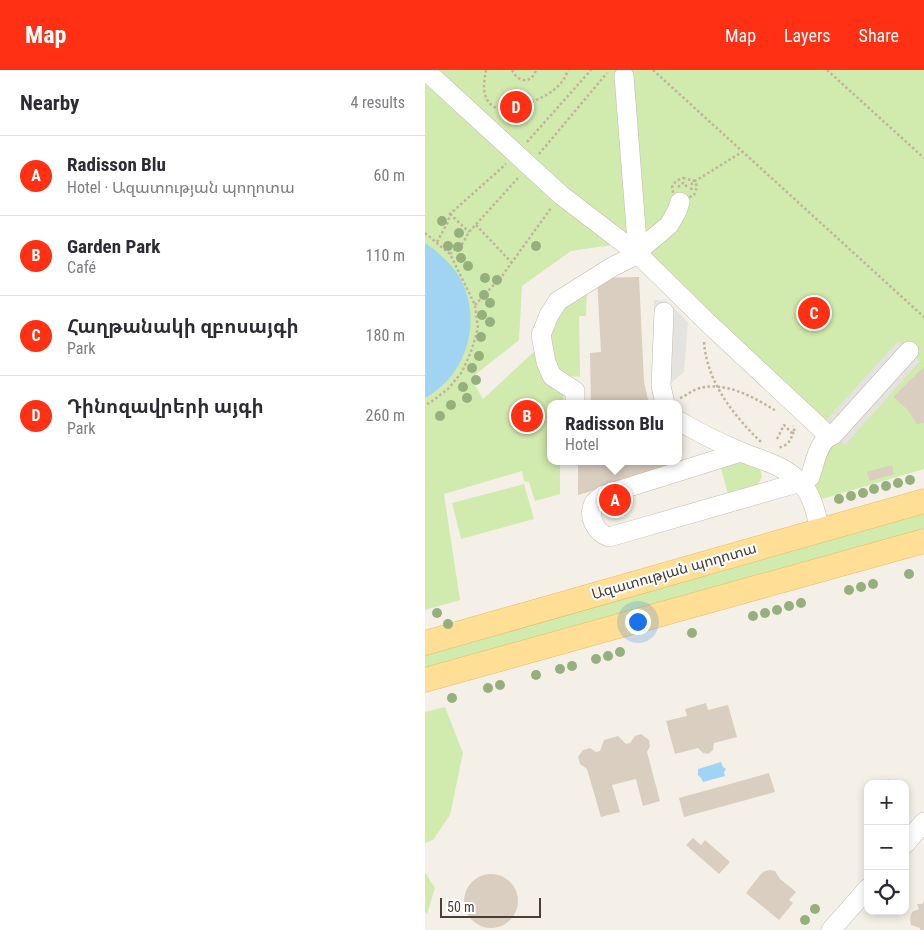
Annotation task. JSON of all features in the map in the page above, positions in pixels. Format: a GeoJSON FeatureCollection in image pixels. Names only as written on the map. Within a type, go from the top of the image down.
{"type":"FeatureCollection","features":[{"type":"Feature","properties":{"kind":"main road","name":"Ազատության պողոտա"},"geometry":{"type":"LineString","coordinates":[[425,643],[924,501]]}},
{"type":"Feature","properties":{"kind":"main road"},"geometry":{"type":"LineString","coordinates":[[425,680],[924,541]]}},
{"type":"Feature","properties":{"kind":"street"},"geometry":{"type":"LineString","coordinates":[[425,70],[561,195],[638,254],[707,322],[829,436]]}},
{"type":"Feature","properties":{"kind":"street"},"geometry":{"type":"LineString","coordinates":[[624,76],[638,254]]}},
{"type":"Feature","properties":{"kind":"street"},"geometry":{"type":"LineString","coordinates":[[575,400],[575,391],[552,376],[546,362],[541,335],[549,315],[558,301],[612,267],[638,254],[643,247],[669,225],[684,197]]}},
{"type":"Feature","properties":{"kind":"street"},"geometry":{"type":"LineString","coordinates":[[664,312],[661,386],[664,400]]}},
{"type":"Feature","properties":{"kind":"street"},"geometry":{"type":"LineString","coordinates":[[741,452],[604,495],[594,504],[592,511],[597,529],[602,535],[609,537],[801,482],[810,477],[821,444],[829,436],[833,435],[909,351]]}},
{"type":"Feature","properties":{"kind":"street"},"geometry":{"type":"LineString","coordinates":[[682,423],[741,452],[782,469],[801,482],[812,503],[820,530]]}},
{"type":"Feature","properties":{"kind":"street"},"geometry":{"type":"LineString","coordinates":[[909,839],[924,822]]}},
{"type":"Feature","properties":{"kind":"street"},"geometry":{"type":"LineString","coordinates":[[831,930],[864,893]]}},
{"type":"Feature","properties":{"kind":"path"},"geometry":{"type":"LineString","coordinates":[[486,70],[483,83],[485,98],[494,107],[510,111],[553,91],[559,86],[568,70]]}},
{"type":"Feature","properties":{"kind":"path"},"geometry":{"type":"LineString","coordinates":[[512,70],[516,76],[526,81],[535,76],[536,70]]}},
{"type":"Feature","properties":{"kind":"path"},"geometry":{"type":"LineString","coordinates":[[653,70],[924,317]]}},
{"type":"Feature","properties":{"kind":"path"},"geometry":{"type":"LineString","coordinates":[[827,70],[924,158]]}},
{"type":"Feature","properties":{"kind":"path"},"geometry":{"type":"LineString","coordinates":[[684,197],[692,190],[692,183],[742,151]]}},
{"type":"Feature","properties":{"kind":"path"},"geometry":{"type":"LineString","coordinates":[[475,305],[512,263],[561,195]]}},
{"type":"Feature","properties":{"kind":"path"},"geometry":{"type":"LineString","coordinates":[[450,214],[469,232]]}},
{"type":"Feature","properties":{"kind":"path"},"geometry":{"type":"LineString","coordinates":[[437,242],[448,222]]}},
{"type":"Feature","properties":{"kind":"path"},"geometry":{"type":"LineString","coordinates":[[476,225],[512,263]]}},
{"type":"Feature","properties":{"kind":"path"},"geometry":{"type":"LineString","coordinates":[[425,233],[450,254],[475,305],[478,328],[472,349],[462,372],[448,389],[425,405]]}},
{"type":"Feature","properties":{"kind":"path"},"geometry":{"type":"LineString","coordinates":[[450,254],[463,243],[465,238]]}},
{"type":"Feature","properties":{"kind":"path"},"geometry":{"type":"LineString","coordinates":[[704,341],[709,368],[729,407],[743,425],[766,446]]}},
{"type":"Feature","properties":{"kind":"path"},"geometry":{"type":"LineString","coordinates":[[684,397],[699,389],[709,387],[730,389],[776,410],[781,415]]}},
{"type":"Feature","properties":{"kind":"path"},"geometry":{"type":"LineString","coordinates":[[773,447],[776,449],[785,446],[790,441],[793,433],[795,433],[793,426],[787,420]]}},
{"type":"Feature","properties":{"kind":"path"},"geometry":{"type":"LineString","coordinates":[[793,426],[797,422]]}},
{"type":"Feature","properties":{"kind":"path"},"geometry":{"type":"LineString","coordinates":[[777,438],[784,425],[793,433]]}},
{"type":"Feature","properties":{"kind":"green space"},"geometry":{"type":"Polygon","coordinates":[[[425,70],[924,70],[924,469],[822,499],[813,492],[817,432],[626,243],[571,251],[522,286],[519,340],[471,378],[483,399],[539,347],[560,387],[564,400],[547,400],[547,465],[560,465],[560,494],[535,501],[529,482],[524,481],[522,471],[444,494],[460,600],[425,610],[425,70]]]}},
{"type":"Feature","properties":{"kind":"green space"},"geometry":{"type":"Polygon","coordinates":[[[587,290],[586,316],[579,316],[580,377],[556,375],[548,336],[564,304],[587,290]]]}},
{"type":"Feature","properties":{"kind":"green space"},"geometry":{"type":"Polygon","coordinates":[[[738,459],[760,468],[762,477],[758,484],[754,486],[728,494],[720,465],[738,459]]]}},
{"type":"Feature","properties":{"kind":"green space"},"geometry":{"type":"Polygon","coordinates":[[[524,484],[534,519],[461,539],[452,503],[524,484]]]}},
{"type":"Feature","properties":{"kind":"green space"},"geometry":{"type":"Polygon","coordinates":[[[924,513],[924,531],[425,671],[425,653],[924,513]]]}},
{"type":"Feature","properties":{"kind":"green space"},"geometry":{"type":"Polygon","coordinates":[[[445,707],[463,753],[450,815],[433,840],[425,843],[425,712],[445,707]]]}},
{"type":"Feature","properties":{"kind":"green space"},"geometry":{"type":"Polygon","coordinates":[[[425,872],[435,888],[427,914],[425,912],[425,872]]]}},
{"type":"Feature","properties":{"kind":"shaded area"},"geometry":{"type":"Polygon","coordinates":[[[654,300],[667,301],[688,322],[684,372],[668,386],[653,386],[654,300]]]}},
{"type":"Feature","properties":{"kind":"shaded area"},"geometry":{"type":"Polygon","coordinates":[[[898,341],[920,361],[845,445],[822,425],[898,341]]]}},
{"type":"Feature","properties":{"kind":"water"},"geometry":{"type":"Polygon","coordinates":[[[425,243],[453,268],[460,278],[467,295],[470,329],[467,346],[461,361],[440,388],[425,398],[425,243]]]}},
{"type":"Feature","properties":{"kind":"water"},"geometry":{"type":"Polygon","coordinates":[[[721,762],[726,769],[724,772],[725,776],[703,782],[698,775],[698,769],[721,762]]]}},
{"type":"Feature","properties":{"kind":"building"},"geometry":{"type":"Polygon","coordinates":[[[639,277],[644,382],[648,400],[591,400],[590,353],[601,352],[597,278],[639,277]]]}},
{"type":"Feature","properties":{"kind":"building"},"geometry":{"type":"Polygon","coordinates":[[[924,367],[924,423],[917,424],[907,409],[893,397],[924,367]]]}},
{"type":"Feature","properties":{"kind":"building"},"geometry":{"type":"Polygon","coordinates":[[[578,465],[670,465],[670,468],[578,495],[578,465]]]}},
{"type":"Feature","properties":{"kind":"building"},"geometry":{"type":"Polygon","coordinates":[[[892,465],[894,474],[870,481],[867,472],[892,465]]]}},
{"type":"Feature","properties":{"kind":"building"},"geometry":{"type":"Polygon","coordinates":[[[706,703],[708,710],[728,705],[737,737],[714,743],[713,750],[708,754],[703,753],[698,748],[675,754],[666,721],[687,716],[685,709],[706,703]]]}},
{"type":"Feature","properties":{"kind":"building"},"geometry":{"type":"Polygon","coordinates":[[[641,734],[649,740],[650,746],[647,752],[660,801],[643,806],[636,779],[612,785],[620,812],[601,817],[587,769],[580,764],[578,757],[583,750],[590,748],[596,752],[600,751],[604,740],[618,736],[626,744],[630,743],[635,736],[641,734]]]}},
{"type":"Feature","properties":{"kind":"building"},"geometry":{"type":"Polygon","coordinates":[[[769,773],[775,792],[684,817],[679,798],[769,773]]]}},
{"type":"Feature","properties":{"kind":"building"},"geometry":{"type":"Polygon","coordinates":[[[693,838],[701,845],[705,840],[730,862],[719,874],[686,845],[693,838]]]}},
{"type":"Feature","properties":{"kind":"building"},"geometry":{"type":"Polygon","coordinates":[[[770,870],[775,871],[780,879],[796,892],[789,900],[793,903],[779,920],[746,893],[761,874],[770,870]]]}},
{"type":"Feature","properties":{"kind":"building"},"geometry":{"type":"Polygon","coordinates":[[[491,874],[510,882],[518,901],[510,920],[491,928],[472,920],[464,901],[472,882],[491,874]]]}},
{"type":"Feature","properties":{"kind":"building"},"geometry":{"type":"Polygon","coordinates":[[[924,901],[924,930],[920,930],[920,928],[911,925],[910,919],[912,912],[919,909],[917,904],[922,904],[924,901]]]}},
{"type":"Feature","properties":{"kind":"place","name":"Դինոզավրերի այգի"},"geometry":{"type":"Point","coordinates":[516,107]}},
{"type":"Feature","properties":{"kind":"place","name":"Հաղթանակի զբոսայգի"},"geometry":{"type":"Point","coordinates":[814,313]}},
{"type":"Feature","properties":{"kind":"place","name":"Garden Park"},"geometry":{"type":"Point","coordinates":[527,416]}},
{"type":"Feature","properties":{"kind":"place","name":"Radisson Blu"},"geometry":{"type":"Point","coordinates":[615,500]}}]}
